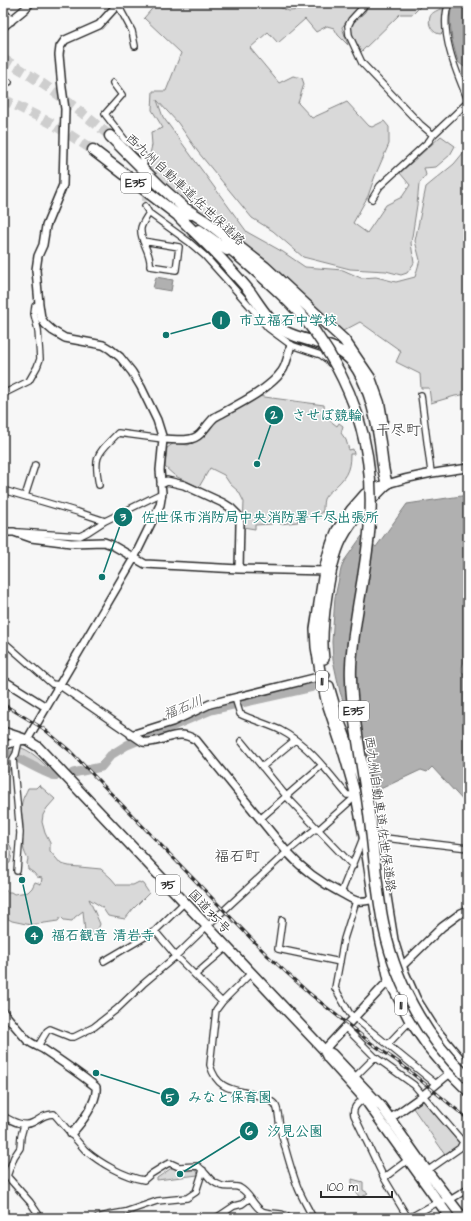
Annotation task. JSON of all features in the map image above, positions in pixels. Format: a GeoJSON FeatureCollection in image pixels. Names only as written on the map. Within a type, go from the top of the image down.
{"type":"FeatureCollection","features":[{"type":"Feature","properties":{"kind":"highway","name":"西九州自動車道;佐世保道路"},"geometry":{"type":"LineString","coordinates":[[110,136],[161,187],[183,213]]}},
{"type":"Feature","properties":{"kind":"highway","name":"西九州自動車道;佐世保道路"},"geometry":{"type":"LineString","coordinates":[[94,150],[183,213],[244,261],[286,298],[315,332],[339,369],[351,395],[364,438],[371,490],[369,533],[352,641],[352,693],[384,928],[392,961],[412,1006],[437,1044],[468,1078]]}},
{"type":"Feature","properties":{"kind":"highway"},"geometry":{"type":"LineString","coordinates":[[183,213],[278,327],[296,336],[330,346],[341,351],[354,363],[362,377],[371,404],[380,441],[383,472],[387,484]]}},
{"type":"Feature","properties":{"kind":"highway"},"geometry":{"type":"LineString","coordinates":[[183,213],[208,223],[265,267],[344,340],[370,378],[379,403],[388,470],[387,484]]}},
{"type":"Feature","properties":{"kind":"main road","name":"11"},"geometry":{"type":"LineString","coordinates":[[387,484],[365,494],[351,510],[338,530],[328,554],[323,634],[323,676],[326,700],[356,796],[364,836],[380,938],[389,980],[410,1021],[428,1047],[468,1091]]}},
{"type":"Feature","properties":{"kind":"main road","name":"11"},"geometry":{"type":"LineString","coordinates":[[328,571],[350,525],[360,512],[387,484]]}},
{"type":"Feature","properties":{"kind":"main road","name":"11"},"geometry":{"type":"LineString","coordinates":[[323,676],[365,792],[377,837],[392,940],[401,966],[416,1000],[433,1027],[462,1062],[468,1067]]}},
{"type":"Feature","properties":{"kind":"main road","name":"国道35号"},"geometry":{"type":"LineString","coordinates":[[3,732],[38,747],[52,761],[185,902],[226,948],[324,1050],[328,1058],[364,1098],[412,1156],[427,1171],[462,1218]]}},
{"type":"Feature","properties":{"kind":"main road","name":"国道35号"},"geometry":{"type":"LineString","coordinates":[[324,1050],[332,1054],[355,1077],[391,1118],[438,1202],[450,1218]]}},
{"type":"Feature","properties":{"kind":"street"},"geometry":{"type":"LineString","coordinates":[[3,27],[26,9],[30,3]]}},
{"type":"Feature","properties":{"kind":"street"},"geometry":{"type":"LineString","coordinates":[[365,3],[348,26],[349,35],[362,63],[420,124],[433,135]]}},
{"type":"Feature","properties":{"kind":"street"},"geometry":{"type":"LineString","coordinates":[[372,198],[380,186],[429,141],[433,135],[468,101],[451,55],[445,21],[448,3]]}},
{"type":"Feature","properties":{"kind":"street"},"geometry":{"type":"LineString","coordinates":[[17,871],[20,833],[14,756],[60,685],[134,558],[160,505],[162,493],[160,470],[163,439],[157,420],[141,387],[132,372],[110,349],[103,345],[65,338],[45,324],[41,318],[36,270],[38,256],[43,245],[46,226],[63,185],[65,109],[59,55],[60,47],[66,40],[98,25],[118,4],[132,31],[135,46]]}},
{"type":"Feature","properties":{"kind":"street"},"geometry":{"type":"LineString","coordinates":[[3,12],[11,21]]}},
{"type":"Feature","properties":{"kind":"street"},"geometry":{"type":"LineString","coordinates":[[3,84],[9,82]]}},
{"type":"Feature","properties":{"kind":"street"},"geometry":{"type":"LineString","coordinates":[[112,83],[122,95],[105,114],[125,140],[142,154],[144,163]]}},
{"type":"Feature","properties":{"kind":"street"},"geometry":{"type":"LineString","coordinates":[[145,206],[149,213],[205,256],[250,304],[268,328],[291,345],[321,355],[328,360],[334,368],[350,408],[360,441],[365,463],[365,494]]}},
{"type":"Feature","properties":{"kind":"street"},"geometry":{"type":"LineString","coordinates":[[144,241],[178,247],[176,270],[150,266],[150,259],[144,241],[141,228],[149,213]]}},
{"type":"Feature","properties":{"kind":"street"},"geometry":{"type":"LineString","coordinates":[[3,394],[29,381],[40,359],[38,330],[34,314],[35,306],[39,304]]}},
{"type":"Feature","properties":{"kind":"street"},"geometry":{"type":"LineString","coordinates":[[99,485],[96,464],[98,454],[118,433],[163,439],[187,439],[195,437],[201,433],[215,417],[263,389],[275,380],[282,370],[291,345]]}},
{"type":"Feature","properties":{"kind":"street"},"geometry":{"type":"LineString","coordinates":[[421,395],[431,472]]}},
{"type":"Feature","properties":{"kind":"street"},"geometry":{"type":"LineString","coordinates":[[25,496],[35,465]]}},
{"type":"Feature","properties":{"kind":"street"},"geometry":{"type":"LineString","coordinates":[[387,484],[408,477],[431,472],[468,468]]}},
{"type":"Feature","properties":{"kind":"street"},"geometry":{"type":"LineString","coordinates":[[161,484],[167,481],[184,485],[231,508],[238,515],[240,523],[239,568]]}},
{"type":"Feature","properties":{"kind":"street"},"geometry":{"type":"LineString","coordinates":[[3,490],[105,521]]}},
{"type":"Feature","properties":{"kind":"street"},"geometry":{"type":"LineString","coordinates":[[3,534],[8,532],[33,532],[80,536],[105,521],[162,493]]}},
{"type":"Feature","properties":{"kind":"street"},"geometry":{"type":"LineString","coordinates":[[14,532],[31,538],[54,542],[104,542],[145,564],[328,571]]}},
{"type":"Feature","properties":{"kind":"street"},"geometry":{"type":"LineString","coordinates":[[3,642],[52,684],[60,685],[132,736],[143,742],[150,743],[180,735],[196,740],[286,852],[309,874],[356,901],[385,897]]}},
{"type":"Feature","properties":{"kind":"street"},"geometry":{"type":"LineString","coordinates":[[132,736],[172,722],[210,704],[323,676]]}},
{"type":"Feature","properties":{"kind":"street"},"geometry":{"type":"LineString","coordinates":[[3,680],[46,707]]}},
{"type":"Feature","properties":{"kind":"street"},"geometry":{"type":"LineString","coordinates":[[235,699],[240,714],[280,730],[295,740],[309,750],[347,795],[356,796]]}},
{"type":"Feature","properties":{"kind":"street"},"geometry":{"type":"LineString","coordinates":[[3,746],[23,740]]}},
{"type":"Feature","properties":{"kind":"street"},"geometry":{"type":"LineString","coordinates":[[262,767],[295,740]]}},
{"type":"Feature","properties":{"kind":"street"},"geometry":{"type":"LineString","coordinates":[[241,741],[287,797],[353,866]]}},
{"type":"Feature","properties":{"kind":"street"},"geometry":{"type":"LineString","coordinates":[[260,819],[322,765]]}},
{"type":"Feature","properties":{"kind":"street"},"geometry":{"type":"LineString","coordinates":[[38,1046],[47,1031],[50,1029],[70,1038],[94,1027],[117,1009],[143,984],[176,956],[286,852],[315,829],[318,830],[356,796],[365,792]]}},
{"type":"Feature","properties":{"kind":"street"},"geometry":{"type":"LineString","coordinates":[[341,893],[364,836]]}},
{"type":"Feature","properties":{"kind":"street"},"geometry":{"type":"LineString","coordinates":[[377,837],[468,848]]}},
{"type":"Feature","properties":{"kind":"street"},"geometry":{"type":"LineString","coordinates":[[356,901],[344,939],[336,988],[350,1014],[436,1084]]}},
{"type":"Feature","properties":{"kind":"street"},"geometry":{"type":"LineString","coordinates":[[104,961],[155,931],[185,902]]}},
{"type":"Feature","properties":{"kind":"street"},"geometry":{"type":"LineString","coordinates":[[324,1050],[401,966],[442,927],[461,913],[468,910]]}},
{"type":"Feature","properties":{"kind":"street"},"geometry":{"type":"LineString","coordinates":[[282,920],[278,949],[340,962]]}},
{"type":"Feature","properties":{"kind":"street"},"geometry":{"type":"LineString","coordinates":[[155,931],[176,956],[222,1002]]}},
{"type":"Feature","properties":{"kind":"street"},"geometry":{"type":"LineString","coordinates":[[195,975],[226,948]]}},
{"type":"Feature","properties":{"kind":"street"},"geometry":{"type":"LineString","coordinates":[[251,973],[216,1010],[210,1065],[212,1074],[217,1080],[228,1088],[264,1097],[276,1106],[281,1131],[293,1174],[312,1218]]}},
{"type":"Feature","properties":{"kind":"street"},"geometry":{"type":"LineString","coordinates":[[3,1012],[30,1043],[38,1046],[96,1087],[97,1093],[89,1111],[72,1134]]}},
{"type":"Feature","properties":{"kind":"street"},"geometry":{"type":"LineString","coordinates":[[388,1044],[410,1021]]}},
{"type":"Feature","properties":{"kind":"street"},"geometry":{"type":"LineString","coordinates":[[345,1026],[375,1057],[414,1085],[463,1142],[460,1148],[427,1171]]}},
{"type":"Feature","properties":{"kind":"street"},"geometry":{"type":"LineString","coordinates":[[355,1077],[375,1057]]}},
{"type":"Feature","properties":{"kind":"street"},"geometry":{"type":"LineString","coordinates":[[391,1118],[422,1096],[450,1072]]}},
{"type":"Feature","properties":{"kind":"street"},"geometry":{"type":"LineString","coordinates":[[364,1098],[354,1107],[353,1111],[384,1178],[408,1218],[438,1202],[450,1200],[468,1189]]}},
{"type":"Feature","properties":{"kind":"street"},"geometry":{"type":"LineString","coordinates":[[3,1116],[24,1125],[32,1123],[45,1115],[54,1114],[90,1155],[119,1172],[135,1179],[144,1180],[156,1170],[170,1163],[179,1167],[198,1166],[213,1182],[224,1187],[236,1187],[241,1189],[263,1212],[276,1213],[289,1218]]}},
{"type":"Feature","properties":{"kind":"street"},"geometry":{"type":"LineString","coordinates":[[24,1125],[20,1148],[5,1175],[30,1202],[41,1218]]}},
{"type":"Feature","properties":{"kind":"street"},"geometry":{"type":"LineString","coordinates":[[384,1178],[412,1156]]}},
{"type":"Feature","properties":{"kind":"street"},"geometry":{"type":"LineString","coordinates":[[97,1218],[108,1214],[126,1212],[157,1201],[187,1198],[196,1192],[203,1170]]}},
{"type":"Feature","properties":{"kind":"street"},"geometry":{"type":"LineString","coordinates":[[216,1218],[234,1206],[242,1204],[250,1198]]}},
{"type":"Feature","properties":{"kind":"street"},"geometry":{"type":"LineString","coordinates":[[225,1212],[229,1218]]}},
{"type":"Feature","properties":{"kind":"shaded area"},"geometry":{"type":"Polygon","coordinates":[[[157,3],[269,3],[289,11],[300,10],[320,3],[362,3],[342,27],[348,45],[338,35],[334,28],[327,26],[316,32],[305,19],[278,43],[268,32],[250,48],[279,83],[293,76],[302,78],[304,84],[298,103],[312,118],[347,102],[369,126],[372,127],[384,121],[389,127],[389,144],[368,196],[353,223],[367,233],[386,205],[402,197],[410,185],[400,173],[441,136],[455,146],[450,155],[436,167],[424,168],[426,175],[419,184],[411,243],[414,263],[407,273],[401,275],[386,271],[350,269],[303,257],[273,231],[252,218],[198,152],[178,123],[157,100],[163,117],[247,232],[283,252],[305,267],[343,270],[361,278],[376,277],[396,282],[415,277],[420,260],[415,241],[426,187],[454,164],[468,147],[468,394],[431,403],[429,388],[421,388],[420,374],[396,362],[401,351],[360,322],[343,331],[269,264],[174,193],[147,167],[152,145],[151,132],[163,128],[152,110],[153,91],[166,91],[181,53],[144,18],[157,3]]]}},
{"type":"Feature","properties":{"kind":"shaded area"},"geometry":{"type":"Polygon","coordinates":[[[369,3],[424,3],[413,14],[400,14],[361,52],[351,29],[354,22],[365,12],[369,3]]]}},
{"type":"Feature","properties":{"kind":"shaded area"},"geometry":{"type":"Polygon","coordinates":[[[456,3],[468,3],[468,70],[458,62],[452,40],[450,20],[451,9],[456,3]]]}},
{"type":"Feature","properties":{"kind":"shaded area"},"geometry":{"type":"Polygon","coordinates":[[[440,9],[444,9],[444,31],[441,34],[438,34],[431,28],[429,20],[431,14],[440,9]]]}},
{"type":"Feature","properties":{"kind":"shaded area"},"geometry":{"type":"Polygon","coordinates":[[[156,277],[173,280],[171,291],[153,288],[156,277]]]}},
{"type":"Feature","properties":{"kind":"shaded area"},"geometry":{"type":"Polygon","coordinates":[[[257,396],[324,405],[325,417],[337,426],[339,423],[343,426],[341,433],[346,440],[349,450],[353,449],[354,454],[350,454],[349,466],[346,474],[324,499],[321,517],[298,519],[298,522],[280,524],[279,520],[273,521],[272,524],[255,525],[255,529],[243,527],[244,502],[239,492],[230,484],[224,475],[210,468],[199,487],[175,476],[165,467],[167,448],[174,443],[188,445],[198,440],[218,418],[257,396]]]}},
{"type":"Feature","properties":{"kind":"shaded area"},"geometry":{"type":"Polygon","coordinates":[[[468,495],[468,649],[462,667],[462,672],[468,676],[468,806],[432,767],[427,772],[421,770],[376,791],[340,692],[333,660],[332,642],[335,597],[341,569],[344,561],[362,536],[376,547],[407,504],[468,495]]]}},
{"type":"Feature","properties":{"kind":"shaded area"},"geometry":{"type":"Polygon","coordinates":[[[15,746],[27,750],[55,775],[53,776],[5,750],[15,746]]]}},
{"type":"Feature","properties":{"kind":"shaded area"},"geometry":{"type":"Polygon","coordinates":[[[3,757],[11,766],[8,773],[3,774],[3,757]]]}},
{"type":"Feature","properties":{"kind":"shaded area"},"geometry":{"type":"Polygon","coordinates":[[[39,785],[55,799],[43,815],[42,822],[50,843],[50,851],[61,864],[101,869],[117,885],[133,885],[139,882],[143,884],[149,893],[125,919],[108,916],[102,907],[89,899],[100,924],[97,932],[92,936],[85,932],[83,911],[72,921],[64,920],[61,917],[58,921],[31,925],[12,921],[3,916],[3,889],[14,894],[28,892],[35,882],[41,884],[42,878],[37,877],[28,869],[28,859],[23,846],[23,822],[21,808],[22,800],[28,788],[36,788],[39,785]]]}},
{"type":"Feature","properties":{"kind":"shaded area"},"geometry":{"type":"Polygon","coordinates":[[[3,822],[5,840],[10,845],[12,854],[10,863],[3,864],[3,822]]]}},
{"type":"Feature","properties":{"kind":"shaded area"},"geometry":{"type":"Polygon","coordinates":[[[424,1101],[459,1143],[456,1147],[445,1154],[413,1108],[415,1105],[424,1101]]]}},
{"type":"Feature","properties":{"kind":"shaded area"},"geometry":{"type":"Polygon","coordinates":[[[173,1167],[178,1170],[196,1170],[198,1175],[157,1180],[157,1178],[173,1167]]]}},
{"type":"Feature","properties":{"kind":"shaded area"},"geometry":{"type":"Polygon","coordinates":[[[352,1179],[363,1182],[363,1190],[368,1193],[362,1197],[359,1197],[352,1183],[352,1179]]]}},
{"type":"Feature","properties":{"kind":"waterway","name":"福石川"},"geometry":{"type":"LineString","coordinates":[[73,773],[101,767],[111,755],[127,745],[211,710],[313,687]]}},
{"type":"Feature","properties":{"kind":"waterway","name":"福石川"},"geometry":{"type":"LineString","coordinates":[[3,752],[55,776]]}},
{"type":"Feature","properties":{"kind":"tunnel"},"geometry":{"type":"LineString","coordinates":[[3,59],[58,95],[110,136]]}},
{"type":"Feature","properties":{"kind":"tunnel"},"geometry":{"type":"LineString","coordinates":[[3,99],[53,124],[93,150]]}},
{"type":"Feature","properties":{"kind":"tunnel"},"geometry":{"type":"LineString","coordinates":[[144,170],[145,206]]}},
{"type":"Feature","properties":{"kind":"railway"},"geometry":{"type":"LineString","coordinates":[[3,704],[44,729],[70,751],[268,956],[309,993],[371,1043],[397,1061],[468,1119]]}},
{"type":"Feature","properties":{"kind":"place","name":"市立福石中学校"},"geometry":{"type":"Point","coordinates":[166,335]}},
{"type":"Feature","properties":{"kind":"place","name":"させぼ競輪"},"geometry":{"type":"Point","coordinates":[257,464]}},
{"type":"Feature","properties":{"kind":"place","name":"佐世保市消防局中央消防署千尽出張所"},"geometry":{"type":"Point","coordinates":[102,577]}},
{"type":"Feature","properties":{"kind":"place","name":"福石観音 清岩寺"},"geometry":{"type":"Point","coordinates":[22,880]}},
{"type":"Feature","properties":{"kind":"place","name":"みなと保育園"},"geometry":{"type":"Point","coordinates":[96,1073]}},
{"type":"Feature","properties":{"kind":"place","name":"汐見公園"},"geometry":{"type":"Point","coordinates":[180,1174]}},
{"type":"Feature","properties":{"kind":"district","name":"干尽町"},"geometry":{"type":"Point","coordinates":[398,430]}},
{"type":"Feature","properties":{"kind":"district","name":"福石町"},"geometry":{"type":"Point","coordinates":[237,856]}}]}
